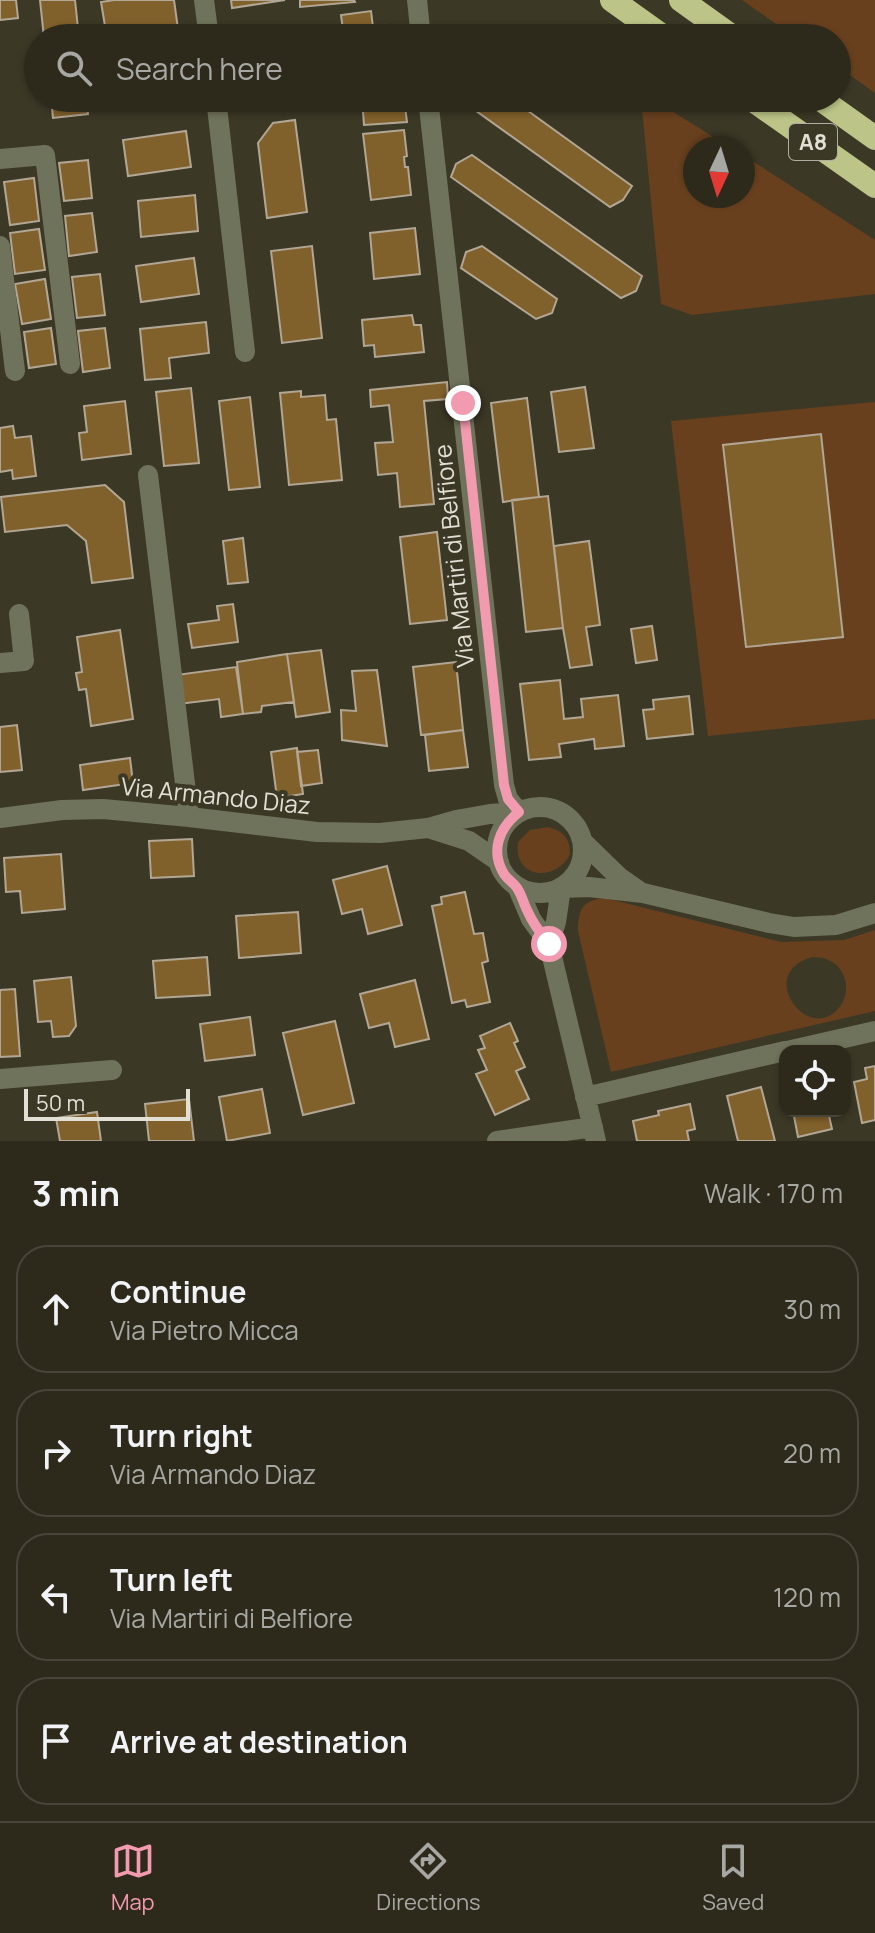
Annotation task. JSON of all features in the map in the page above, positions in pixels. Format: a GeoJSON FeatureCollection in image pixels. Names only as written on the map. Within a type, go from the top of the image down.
{"type":"FeatureCollection","features":[{"type":"Feature","properties":{"kind":"highway"},"geometry":{"type":"LineString","coordinates":[[612,0],[645,24]]}},
{"type":"Feature","properties":{"kind":"highway"},"geometry":{"type":"LineString","coordinates":[[681,0],[714,24]]}},
{"type":"Feature","properties":{"kind":"highway","name":"A8"},"geometry":{"type":"LineString","coordinates":[[770,112],[875,186]]}},
{"type":"Feature","properties":{"kind":"highway","name":"A8"},"geometry":{"type":"LineString","coordinates":[[839,112],[875,138]]}},
{"type":"Feature","properties":{"kind":"street"},"geometry":{"type":"LineString","coordinates":[[204,0],[207,24]]}},
{"type":"Feature","properties":{"kind":"street"},"geometry":{"type":"LineString","coordinates":[[417,0],[420,24]]}},
{"type":"Feature","properties":{"kind":"street"},"geometry":{"type":"LineString","coordinates":[[218,112],[245,352]]}},
{"type":"Feature","properties":{"kind":"street","name":"Via Martiri di Belfiore"},"geometry":{"type":"LineString","coordinates":[[430,112],[504,785],[508,799],[519,812]]}},
{"type":"Feature","properties":{"kind":"street"},"geometry":{"type":"LineString","coordinates":[[0,159],[45,155],[70,364]]}},
{"type":"Feature","properties":{"kind":"street"},"geometry":{"type":"LineString","coordinates":[[0,246],[15,371]]}},
{"type":"Feature","properties":{"kind":"street"},"geometry":{"type":"LineString","coordinates":[[148,475],[189,817]]}},
{"type":"Feature","properties":{"kind":"street"},"geometry":{"type":"LineString","coordinates":[[0,663],[24,661],[19,614]]}},
{"type":"Feature","properties":{"kind":"street","name":"Via Armando Diaz"},"geometry":{"type":"LineString","coordinates":[[0,818],[82,809],[122,810],[317,832],[380,833],[428,828],[471,816],[542,807],[554,809],[571,820],[582,841],[619,877],[643,893]]}},
{"type":"Feature","properties":{"kind":"street"},"geometry":{"type":"LineString","coordinates":[[498,861],[500,833],[519,812]]}},
{"type":"Feature","properties":{"kind":"street","name":"Via Armando Diaz"},"geometry":{"type":"LineString","coordinates":[[428,828],[469,841],[498,861],[508,880],[527,891],[538,893],[589,887],[643,893],[794,927],[836,925],[875,913]]}},
{"type":"Feature","properties":{"kind":"street"},"geometry":{"type":"LineString","coordinates":[[549,944],[561,888],[577,873],[583,853],[582,841]]}},
{"type":"Feature","properties":{"kind":"street"},"geometry":{"type":"LineString","coordinates":[[497,1141],[594,1134],[549,944],[531,919],[517,886]]}},
{"type":"Feature","properties":{"kind":"street"},"geometry":{"type":"LineString","coordinates":[[813,1045],[875,1031]]}},
{"type":"Feature","properties":{"kind":"street"},"geometry":{"type":"LineString","coordinates":[[585,1097],[779,1053]]}},
{"type":"Feature","properties":{"kind":"street"},"geometry":{"type":"LineString","coordinates":[[0,1079],[112,1070]]}},
{"type":"Feature","properties":{"kind":"shaded area"},"geometry":{"type":"Polygon","coordinates":[[[742,0],[875,0],[875,93],[851,76],[851,24],[776,24],[742,0]]]}},
{"type":"Feature","properties":{"kind":"shaded area"},"geometry":{"type":"Polygon","coordinates":[[[642,112],[673,112],[712,136],[683,136],[683,208],[755,208],[755,163],[875,240],[875,294],[692,315],[661,304],[642,112]]]}},
{"type":"Feature","properties":{"kind":"shaded area"},"geometry":{"type":"Polygon","coordinates":[[[875,402],[875,719],[708,736],[671,421],[875,402]]]}},
{"type":"Feature","properties":{"kind":"shaded area"},"geometry":{"type":"Polygon","coordinates":[[[548,827],[565,836],[570,854],[556,869],[537,873],[522,864],[518,842],[530,830],[548,827]]]}},
{"type":"Feature","properties":{"kind":"shaded area"},"geometry":{"type":"Polygon","coordinates":[[[605,898],[781,942],[844,940],[875,930],[875,1011],[611,1072],[578,931],[583,907],[591,901],[605,898]],[[813,957],[796,965],[788,977],[787,990],[793,1003],[803,1013],[815,1018],[828,1016],[841,1005],[846,985],[838,966],[824,958],[813,957]]]}},
{"type":"Feature","properties":{"kind":"building"},"geometry":{"type":"Polygon","coordinates":[[[0,0],[16,0],[18,18],[0,20],[0,0]]]}},
{"type":"Feature","properties":{"kind":"building"},"geometry":{"type":"Polygon","coordinates":[[[40,0],[75,0],[78,24],[43,24],[40,0]]]}},
{"type":"Feature","properties":{"kind":"building"},"geometry":{"type":"Polygon","coordinates":[[[174,0],[177,24],[105,24],[101,2],[174,0]]]}},
{"type":"Feature","properties":{"kind":"building"},"geometry":{"type":"Polygon","coordinates":[[[231,0],[285,0],[232,8],[231,0]]]}},
{"type":"Feature","properties":{"kind":"building"},"geometry":{"type":"Polygon","coordinates":[[[300,0],[354,0],[355,2],[300,7],[300,0]]]}},
{"type":"Feature","properties":{"kind":"building"},"geometry":{"type":"Polygon","coordinates":[[[371,11],[373,24],[342,24],[341,15],[371,11]]]}},
{"type":"Feature","properties":{"kind":"building"},"geometry":{"type":"Polygon","coordinates":[[[52,112],[88,112],[88,114],[53,118],[52,112]]]}},
{"type":"Feature","properties":{"kind":"building"},"geometry":{"type":"Polygon","coordinates":[[[363,112],[406,112],[407,122],[364,125],[363,112]]]}},
{"type":"Feature","properties":{"kind":"building"},"geometry":{"type":"Polygon","coordinates":[[[478,112],[529,112],[632,186],[623,200],[610,207],[478,112]]]}},
{"type":"Feature","properties":{"kind":"building"},"geometry":{"type":"Polygon","coordinates":[[[295,120],[307,212],[267,218],[258,143],[273,123],[295,120]]]}},
{"type":"Feature","properties":{"kind":"building"},"geometry":{"type":"Polygon","coordinates":[[[404,130],[405,167],[408,167],[411,195],[371,200],[363,134],[404,130]]]}},
{"type":"Feature","properties":{"kind":"building"},"geometry":{"type":"Polygon","coordinates":[[[186,131],[191,167],[128,176],[123,140],[186,131]]]}},
{"type":"Feature","properties":{"kind":"building"},"geometry":{"type":"Polygon","coordinates":[[[472,155],[642,276],[636,291],[621,298],[451,177],[456,164],[472,155]]]}},
{"type":"Feature","properties":{"kind":"building"},"geometry":{"type":"Polygon","coordinates":[[[88,160],[92,198],[64,201],[59,163],[88,160]]]}},
{"type":"Feature","properties":{"kind":"building"},"geometry":{"type":"Polygon","coordinates":[[[34,178],[39,221],[10,225],[4,182],[34,178]]]}},
{"type":"Feature","properties":{"kind":"building"},"geometry":{"type":"Polygon","coordinates":[[[195,195],[198,231],[141,237],[138,201],[195,195]]]}},
{"type":"Feature","properties":{"kind":"building"},"geometry":{"type":"Polygon","coordinates":[[[92,213],[97,252],[69,256],[65,216],[92,213]]]}},
{"type":"Feature","properties":{"kind":"building"},"geometry":{"type":"Polygon","coordinates":[[[415,228],[420,274],[374,279],[370,233],[415,228]]]}},
{"type":"Feature","properties":{"kind":"building"},"geometry":{"type":"Polygon","coordinates":[[[39,229],[45,270],[15,274],[10,233],[39,229]]]}},
{"type":"Feature","properties":{"kind":"building"},"geometry":{"type":"Polygon","coordinates":[[[312,246],[322,338],[282,343],[271,251],[312,246]]]}},
{"type":"Feature","properties":{"kind":"building"},"geometry":{"type":"Polygon","coordinates":[[[482,246],[557,299],[552,313],[536,319],[461,268],[466,252],[482,246]]]}},
{"type":"Feature","properties":{"kind":"building"},"geometry":{"type":"Polygon","coordinates":[[[194,258],[199,294],[141,302],[136,266],[194,258]]]}},
{"type":"Feature","properties":{"kind":"building"},"geometry":{"type":"Polygon","coordinates":[[[100,274],[105,315],[77,318],[72,277],[100,274]]]}},
{"type":"Feature","properties":{"kind":"building"},"geometry":{"type":"Polygon","coordinates":[[[45,279],[51,319],[22,324],[15,284],[45,279]]]}},
{"type":"Feature","properties":{"kind":"building"},"geometry":{"type":"Polygon","coordinates":[[[412,315],[414,325],[421,325],[424,352],[375,357],[374,345],[364,346],[362,320],[412,315]]]}},
{"type":"Feature","properties":{"kind":"building"},"geometry":{"type":"Polygon","coordinates":[[[206,322],[209,353],[169,358],[171,378],[145,380],[140,329],[206,322]]]}},
{"type":"Feature","properties":{"kind":"building"},"geometry":{"type":"Polygon","coordinates":[[[51,328],[56,364],[29,368],[24,332],[51,328]]]}},
{"type":"Feature","properties":{"kind":"building"},"geometry":{"type":"Polygon","coordinates":[[[105,328],[110,368],[83,372],[78,331],[105,328]]]}},
{"type":"Feature","properties":{"kind":"building"},"geometry":{"type":"Polygon","coordinates":[[[447,382],[448,399],[424,401],[434,504],[400,507],[397,473],[378,475],[375,443],[393,442],[389,405],[371,407],[370,390],[447,382]]]}},
{"type":"Feature","properties":{"kind":"building"},"geometry":{"type":"Polygon","coordinates":[[[585,387],[594,448],[559,452],[551,392],[585,387]]]}},
{"type":"Feature","properties":{"kind":"building"},"geometry":{"type":"Polygon","coordinates":[[[191,388],[199,463],[164,466],[156,392],[191,388]]]}},
{"type":"Feature","properties":{"kind":"building"},"geometry":{"type":"Polygon","coordinates":[[[301,391],[301,397],[325,395],[327,420],[336,419],[342,480],[289,485],[280,393],[301,391]]]}},
{"type":"Feature","properties":{"kind":"building"},"geometry":{"type":"Polygon","coordinates":[[[250,397],[260,487],[229,490],[219,401],[250,397]]]}},
{"type":"Feature","properties":{"kind":"building"},"geometry":{"type":"Polygon","coordinates":[[[527,398],[539,497],[503,502],[491,403],[527,398]]]}},
{"type":"Feature","properties":{"kind":"building"},"geometry":{"type":"Polygon","coordinates":[[[125,401],[131,454],[82,460],[79,433],[87,432],[84,406],[125,401]]]}},
{"type":"Feature","properties":{"kind":"building"},"geometry":{"type":"Polygon","coordinates":[[[13,426],[15,438],[31,436],[36,476],[13,479],[12,470],[0,472],[0,428],[13,426]]]}},
{"type":"Feature","properties":{"kind":"building"},"geometry":{"type":"Polygon","coordinates":[[[821,434],[843,637],[746,647],[723,445],[821,434]]]}},
{"type":"Feature","properties":{"kind":"building"},"geometry":{"type":"Polygon","coordinates":[[[105,485],[124,502],[133,578],[92,583],[86,541],[67,525],[5,532],[1,497],[105,485]]]}},
{"type":"Feature","properties":{"kind":"building"},"geometry":{"type":"Polygon","coordinates":[[[548,496],[563,628],[526,632],[512,500],[548,496]]]}},
{"type":"Feature","properties":{"kind":"building"},"geometry":{"type":"Polygon","coordinates":[[[437,532],[447,620],[410,624],[400,537],[437,532]]]}},
{"type":"Feature","properties":{"kind":"building"},"geometry":{"type":"Polygon","coordinates":[[[243,538],[248,582],[228,584],[223,541],[243,538]]]}},
{"type":"Feature","properties":{"kind":"building"},"geometry":{"type":"Polygon","coordinates":[[[589,541],[600,625],[586,627],[592,665],[570,668],[554,546],[589,541]]]}},
{"type":"Feature","properties":{"kind":"building"},"geometry":{"type":"Polygon","coordinates":[[[233,604],[238,642],[192,648],[188,624],[219,620],[217,606],[233,604]]]}},
{"type":"Feature","properties":{"kind":"building"},"geometry":{"type":"Polygon","coordinates":[[[652,626],[657,660],[636,663],[631,629],[652,626]]]}},
{"type":"Feature","properties":{"kind":"building"},"geometry":{"type":"Polygon","coordinates":[[[120,630],[133,719],[91,726],[86,689],[79,690],[76,673],[82,672],[77,637],[120,630]]]}},
{"type":"Feature","properties":{"kind":"building"},"geometry":{"type":"Polygon","coordinates":[[[321,650],[330,712],[296,717],[287,654],[321,650]]]}},
{"type":"Feature","properties":{"kind":"building"},"geometry":{"type":"Polygon","coordinates":[[[287,654],[294,702],[262,706],[261,712],[243,714],[237,662],[287,654]]]}},
{"type":"Feature","properties":{"kind":"building"},"geometry":{"type":"Polygon","coordinates":[[[456,662],[463,730],[421,735],[413,667],[456,662]]]}},
{"type":"Feature","properties":{"kind":"building"},"geometry":{"type":"Polygon","coordinates":[[[236,667],[243,714],[221,717],[219,699],[179,704],[176,675],[236,667]]]}},
{"type":"Feature","properties":{"kind":"building"},"geometry":{"type":"Polygon","coordinates":[[[377,670],[387,746],[342,740],[341,710],[356,711],[352,671],[377,670]]]}},
{"type":"Feature","properties":{"kind":"building"},"geometry":{"type":"Polygon","coordinates":[[[560,680],[564,719],[583,717],[581,699],[618,695],[624,746],[595,749],[594,739],[559,744],[561,757],[529,760],[520,684],[560,680]]]}},
{"type":"Feature","properties":{"kind":"building"},"geometry":{"type":"Polygon","coordinates":[[[689,696],[693,734],[647,739],[643,710],[654,709],[653,700],[689,696]]]}},
{"type":"Feature","properties":{"kind":"building"},"geometry":{"type":"Polygon","coordinates":[[[17,725],[22,770],[0,772],[0,727],[17,725]]]}},
{"type":"Feature","properties":{"kind":"building"},"geometry":{"type":"Polygon","coordinates":[[[463,730],[468,767],[429,771],[425,735],[463,730]]]}},
{"type":"Feature","properties":{"kind":"building"},"geometry":{"type":"Polygon","coordinates":[[[297,748],[303,794],[277,798],[271,752],[297,748]]]}},
{"type":"Feature","properties":{"kind":"building"},"geometry":{"type":"Polygon","coordinates":[[[318,750],[322,783],[301,786],[297,752],[318,750]]]}},
{"type":"Feature","properties":{"kind":"building"},"geometry":{"type":"Polygon","coordinates":[[[130,758],[133,783],[83,790],[80,765],[130,758]]]}},
{"type":"Feature","properties":{"kind":"building"},"geometry":{"type":"Polygon","coordinates":[[[192,839],[194,876],[151,878],[149,841],[192,839]]]}},
{"type":"Feature","properties":{"kind":"building"},"geometry":{"type":"Polygon","coordinates":[[[61,854],[65,909],[22,913],[20,891],[6,892],[4,858],[61,854]]]}},
{"type":"Feature","properties":{"kind":"building"},"geometry":{"type":"Polygon","coordinates":[[[387,866],[402,925],[368,934],[362,909],[342,914],[333,880],[387,866]]]}},
{"type":"Feature","properties":{"kind":"building"},"geometry":{"type":"Polygon","coordinates":[[[465,892],[474,934],[483,933],[488,961],[482,963],[490,1002],[467,1007],[465,1000],[452,1003],[432,906],[442,904],[441,897],[465,892]]]}},
{"type":"Feature","properties":{"kind":"building"},"geometry":{"type":"Polygon","coordinates":[[[298,912],[301,953],[239,958],[236,916],[298,912]]]}},
{"type":"Feature","properties":{"kind":"building"},"geometry":{"type":"Polygon","coordinates":[[[207,957],[210,995],[156,998],[153,961],[207,957]]]}},
{"type":"Feature","properties":{"kind":"building"},"geometry":{"type":"Polygon","coordinates":[[[71,977],[76,1026],[69,1036],[53,1037],[51,1021],[38,1022],[34,981],[71,977]]]}},
{"type":"Feature","properties":{"kind":"building"},"geometry":{"type":"Polygon","coordinates":[[[415,980],[429,1039],[395,1047],[389,1023],[369,1028],[360,994],[415,980]]]}},
{"type":"Feature","properties":{"kind":"building"},"geometry":{"type":"Polygon","coordinates":[[[15,989],[20,1056],[0,1057],[0,990],[15,989]]]}},
{"type":"Feature","properties":{"kind":"building"},"geometry":{"type":"Polygon","coordinates":[[[250,1017],[255,1055],[205,1061],[200,1024],[250,1017]]]}},
{"type":"Feature","properties":{"kind":"building"},"geometry":{"type":"Polygon","coordinates":[[[335,1021],[354,1103],[303,1115],[283,1033],[335,1021]]]}},
{"type":"Feature","properties":{"kind":"building"},"geometry":{"type":"Polygon","coordinates":[[[510,1023],[518,1041],[514,1043],[525,1067],[516,1071],[529,1099],[495,1115],[476,1074],[487,1070],[478,1050],[485,1048],[480,1036],[510,1023]]]}},
{"type":"Feature","properties":{"kind":"building"},"geometry":{"type":"Polygon","coordinates":[[[875,1066],[875,1120],[862,1123],[854,1082],[867,1079],[865,1068],[875,1066]]]}},
{"type":"Feature","properties":{"kind":"building"},"geometry":{"type":"Polygon","coordinates":[[[761,1087],[775,1141],[738,1141],[727,1096],[761,1087]]]}},
{"type":"Feature","properties":{"kind":"building"},"geometry":{"type":"Polygon","coordinates":[[[262,1089],[270,1133],[227,1141],[219,1097],[262,1089]]]}},
{"type":"Feature","properties":{"kind":"building"},"geometry":{"type":"Polygon","coordinates":[[[189,1099],[194,1141],[149,1141],[145,1104],[189,1099]]]}},
{"type":"Feature","properties":{"kind":"building"},"geometry":{"type":"Polygon","coordinates":[[[690,1104],[695,1129],[687,1131],[689,1141],[637,1141],[633,1121],[659,1115],[658,1111],[690,1104]]]}},
{"type":"Feature","properties":{"kind":"building"},"geometry":{"type":"Polygon","coordinates":[[[97,1112],[101,1141],[60,1141],[56,1118],[97,1112]]]}},
{"type":"Feature","properties":{"kind":"building"},"geometry":{"type":"Polygon","coordinates":[[[794,1117],[829,1117],[832,1129],[798,1137],[794,1117]]]}},
{"type":"Feature","properties":{"kind":"route"},"geometry":{"type":"LineString","coordinates":[[463,403],[504,785],[508,799],[519,812],[500,833],[498,861],[508,880],[517,886],[531,919],[549,944]]}}]}
